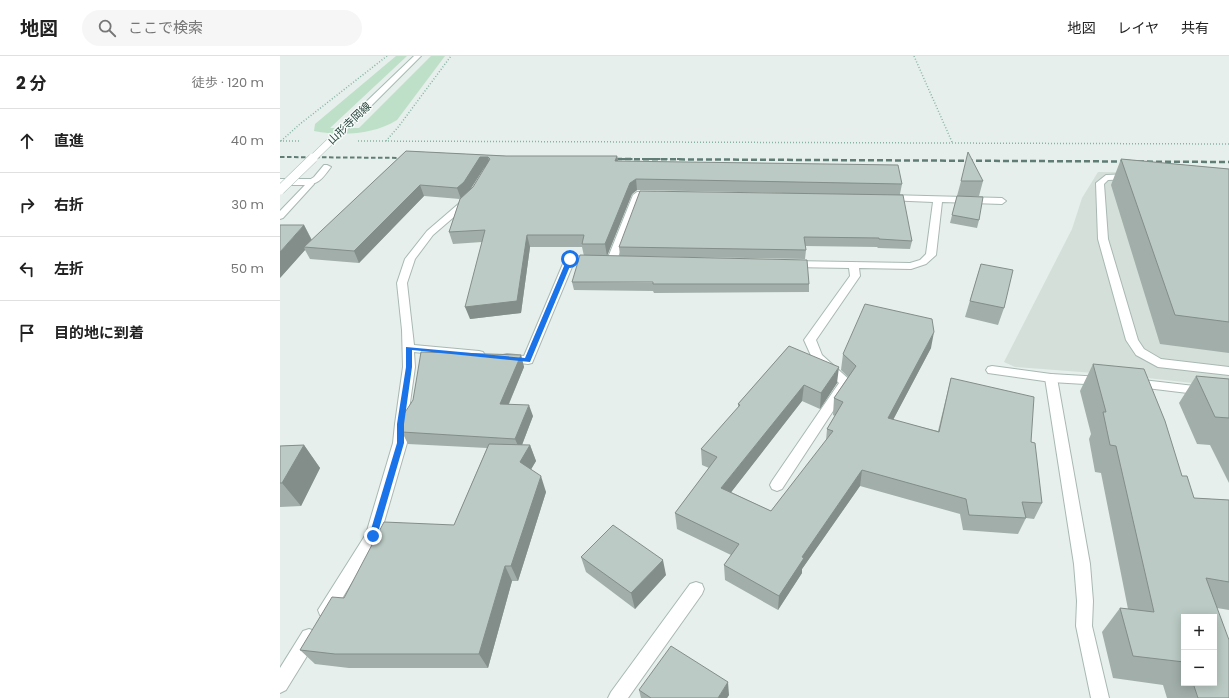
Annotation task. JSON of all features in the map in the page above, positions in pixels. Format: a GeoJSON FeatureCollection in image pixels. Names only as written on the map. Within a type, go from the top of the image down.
{"type":"FeatureCollection","features":[{"type":"Feature","properties":{"kind":"street","name":"山形寺岡線"},"geometry":{"type":"LineString","coordinates":[[280,190],[418,56]]}},
{"type":"Feature","properties":{"kind":"street"},"geometry":{"type":"LineString","coordinates":[[280,182],[310,182],[317,179],[327,167]]}},
{"type":"Feature","properties":{"kind":"street"},"geometry":{"type":"LineString","coordinates":[[1138,177],[1112,177],[1106,178],[1100,183],[1102,239],[1132,340],[1140,352],[1158,363],[1229,371]]}},
{"type":"Feature","properties":{"kind":"street"},"geometry":{"type":"LineString","coordinates":[[280,216],[310,184],[310,182]]}},
{"type":"Feature","properties":{"kind":"street"},"geometry":{"type":"LineString","coordinates":[[280,684],[373,536],[400,443],[401,424],[409,367],[408,330],[402,284],[410,259],[430,233],[454,214],[476,190]]}},
{"type":"Feature","properties":{"kind":"street"},"geometry":{"type":"LineString","coordinates":[[409,348],[528,360],[570,259],[616,261],[637,194],[669,195]]}},
{"type":"Feature","properties":{"kind":"street"},"geometry":{"type":"LineString","coordinates":[[883,198],[1002,201]]}},
{"type":"Feature","properties":{"kind":"street"},"geometry":{"type":"LineString","coordinates":[[784,264],[911,266],[923,262],[930,256],[938,199]]}},
{"type":"Feature","properties":{"kind":"street"},"geometry":{"type":"LineString","coordinates":[[777,486],[846,382],[817,357],[810,340],[854,276],[854,265]]}},
{"type":"Feature","properties":{"kind":"street"},"geometry":{"type":"LineString","coordinates":[[992,370],[1051,378],[1116,382],[1229,394]]}},
{"type":"Feature","properties":{"kind":"street"},"geometry":{"type":"LineString","coordinates":[[1051,378],[1082,564],[1085,601],[1084,626],[1100,698]]}},
{"type":"Feature","properties":{"kind":"street"},"geometry":{"type":"LineString","coordinates":[[617,698],[696,589]]}},
{"type":"Feature","properties":{"kind":"path"},"geometry":{"type":"LineString","coordinates":[[280,141],[387,56]]}},
{"type":"Feature","properties":{"kind":"path"},"geometry":{"type":"LineString","coordinates":[[452,56],[386,141],[1229,144]]}},
{"type":"Feature","properties":{"kind":"path"},"geometry":{"type":"LineString","coordinates":[[914,56],[952,142]]}},
{"type":"Feature","properties":{"kind":"shaded area"},"geometry":{"type":"Polygon","coordinates":[[[1098,172],[1229,173],[1229,387],[1120,375],[1015,367],[1004,362],[1072,229],[1082,198],[1098,172]]]}},
{"type":"Feature","properties":{"kind":"green space"},"geometry":{"type":"Polygon","coordinates":[[[396,56],[407,56],[330,128],[359,128],[431,56],[445,56],[397,120],[378,129],[357,133],[335,134],[314,131],[315,124],[396,56]]]}},
{"type":"Feature","properties":{"kind":"building"},"geometry":{"type":"Polygon","coordinates":[[[406,151],[506,156],[617,156],[615,161],[898,165],[902,184],[636,179],[630,183],[605,244],[582,244],[584,235],[527,235],[517,301],[465,307],[485,230],[449,232],[460,199],[473,187],[490,159],[488,157],[480,157],[464,182],[457,188],[420,185],[354,251],[304,247],[406,151]]]}},
{"type":"Feature","properties":{"kind":"building"},"geometry":{"type":"Polygon","coordinates":[[[968,152],[983,181],[961,181],[968,152]]]}},
{"type":"Feature","properties":{"kind":"building"},"geometry":{"type":"Polygon","coordinates":[[[1121,159],[1229,169],[1229,322],[1175,315],[1121,159]]]}},
{"type":"Feature","properties":{"kind":"building"},"geometry":{"type":"Polygon","coordinates":[[[640,191],[903,195],[912,241],[879,238],[804,237],[806,250],[619,247],[640,191]]]}},
{"type":"Feature","properties":{"kind":"building"},"geometry":{"type":"Polygon","coordinates":[[[957,196],[983,197],[979,220],[952,215],[957,196]]]}},
{"type":"Feature","properties":{"kind":"building"},"geometry":{"type":"Polygon","coordinates":[[[280,225],[304,225],[280,252],[280,225]]]}},
{"type":"Feature","properties":{"kind":"building"},"geometry":{"type":"Polygon","coordinates":[[[580,255],[807,260],[809,284],[653,284],[653,282],[572,282],[580,255]]]}},
{"type":"Feature","properties":{"kind":"building"},"geometry":{"type":"Polygon","coordinates":[[[981,264],[1013,270],[1004,308],[970,301],[981,264]]]}},
{"type":"Feature","properties":{"kind":"building"},"geometry":{"type":"Polygon","coordinates":[[[865,304],[932,319],[934,332],[888,418],[939,432],[951,378],[1034,397],[1031,442],[1035,443],[1042,503],[1022,502],[1026,518],[969,515],[966,499],[862,470],[802,557],[804,558],[779,596],[724,565],[739,544],[675,513],[717,457],[701,449],[789,346],[839,367],[821,393],[804,385],[721,488],[771,511],[833,431],[827,429],[843,402],[834,398],[856,366],[843,354],[865,304]]]}},
{"type":"Feature","properties":{"kind":"building"},"geometry":{"type":"Polygon","coordinates":[[[421,352],[521,355],[500,404],[529,405],[515,439],[402,432],[402,417],[413,400],[421,352]]]}},
{"type":"Feature","properties":{"kind":"building"},"geometry":{"type":"Polygon","coordinates":[[[1093,364],[1144,369],[1165,421],[1182,476],[1187,476],[1194,498],[1229,500],[1229,582],[1206,578],[1229,640],[1229,698],[1198,698],[1194,686],[1217,686],[1217,614],[1181,614],[1181,662],[1133,656],[1120,608],[1154,612],[1116,446],[1110,445],[1103,412],[1106,412],[1093,364]]]}},
{"type":"Feature","properties":{"kind":"building"},"geometry":{"type":"Polygon","coordinates":[[[1196,376],[1229,379],[1229,418],[1215,417],[1196,376]]]}},
{"type":"Feature","properties":{"kind":"building"},"geometry":{"type":"Polygon","coordinates":[[[489,444],[530,445],[520,462],[541,476],[511,566],[505,566],[479,654],[335,654],[300,650],[332,597],[344,598],[384,522],[454,525],[489,444]]]}},
{"type":"Feature","properties":{"kind":"building"},"geometry":{"type":"Polygon","coordinates":[[[304,445],[282,483],[280,483],[280,446],[304,445]]]}},
{"type":"Feature","properties":{"kind":"building"},"geometry":{"type":"Polygon","coordinates":[[[613,525],[663,560],[631,593],[581,557],[613,525]]]}},
{"type":"Feature","properties":{"kind":"building"},"geometry":{"type":"Polygon","coordinates":[[[671,646],[728,682],[718,698],[651,698],[639,690],[671,646]]]}},
{"type":"Feature","properties":{"kind":"railway"},"geometry":{"type":"LineString","coordinates":[[280,157],[411,158]]}},
{"type":"Feature","properties":{"kind":"railway"},"geometry":{"type":"LineString","coordinates":[[680,159],[607,159],[1229,162]]}},
{"type":"Feature","properties":{"kind":"route"},"geometry":{"type":"LineString","coordinates":[[373,536],[400,443],[401,424],[409,367],[409,348],[528,360],[570,259]]}}]}
